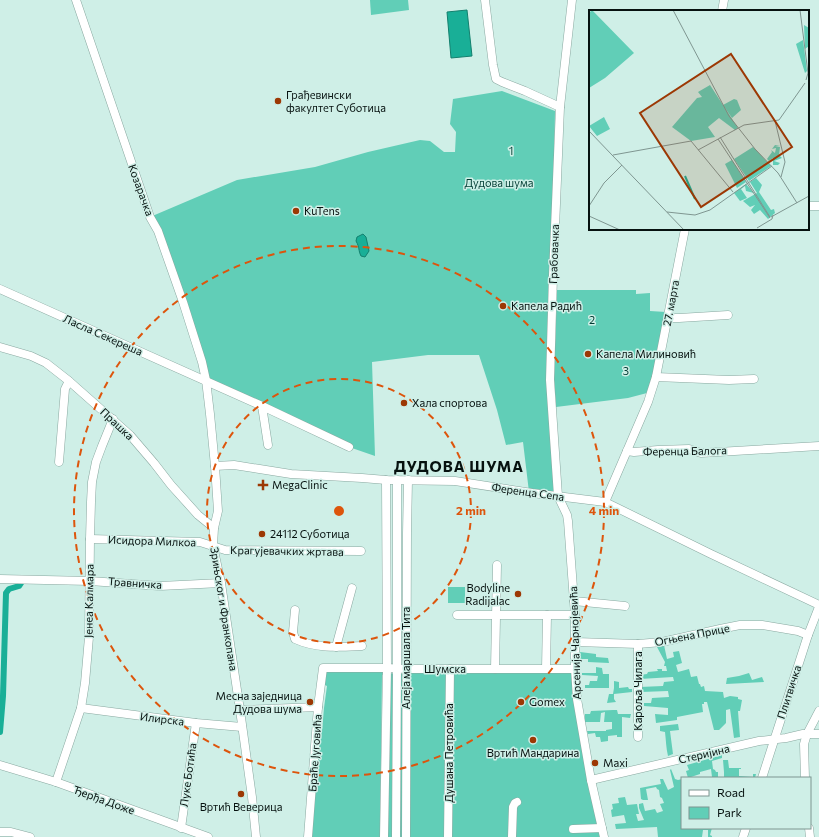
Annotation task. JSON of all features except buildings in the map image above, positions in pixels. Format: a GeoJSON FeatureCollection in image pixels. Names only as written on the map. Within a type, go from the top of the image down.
{"type":"FeatureCollection","features":[{"type":"Feature","properties":{"kind":"street","name":"Козарачка"},"geometry":{"type":"LineString","coordinates":[[76,0],[150,217],[158,231],[183,302],[202,362],[206,380]]}},
{"type":"Feature","properties":{"kind":"street"},"geometry":{"type":"LineString","coordinates":[[485,0],[496,79],[531,93],[560,107]]}},
{"type":"Feature","properties":{"kind":"street","name":"Грабовачка"},"geometry":{"type":"LineString","coordinates":[[558,496],[550,380],[560,107],[572,0]]}},
{"type":"Feature","properties":{"kind":"street"},"geometry":{"type":"LineString","coordinates":[[722,10],[724,0]]}},
{"type":"Feature","properties":{"kind":"street","name":"27. марта"},"geometry":{"type":"LineString","coordinates":[[605,502],[648,402],[656,377],[685,230]]}},
{"type":"Feature","properties":{"kind":"street","name":"Ласла Секереша"},"geometry":{"type":"LineString","coordinates":[[0,289],[206,380]]}},
{"type":"Feature","properties":{"kind":"street"},"geometry":{"type":"LineString","coordinates":[[668,318],[728,315]]}},
{"type":"Feature","properties":{"kind":"street","name":"Прашка"},"geometry":{"type":"LineString","coordinates":[[0,347],[31,356],[46,363],[69,381],[130,435],[198,515],[214,528]]}},
{"type":"Feature","properties":{"kind":"street"},"geometry":{"type":"LineString","coordinates":[[656,377],[728,380],[754,379]]}},
{"type":"Feature","properties":{"kind":"street"},"geometry":{"type":"LineString","coordinates":[[206,380],[349,447]]}},
{"type":"Feature","properties":{"kind":"street","name":"Зрињског и Франкопана"},"geometry":{"type":"LineString","coordinates":[[206,380],[218,511],[214,528],[213,546],[221,583],[240,710],[256,837]]}},
{"type":"Feature","properties":{"kind":"street"},"geometry":{"type":"LineString","coordinates":[[59,462],[64,389],[69,381]]}},
{"type":"Feature","properties":{"kind":"street"},"geometry":{"type":"LineString","coordinates":[[262,406],[268,445]]}},
{"type":"Feature","properties":{"kind":"street","name":"Јенеа Калмара"},"geometry":{"type":"LineString","coordinates":[[56,782],[82,708],[88,637],[91,502],[96,462],[113,419]]}},
{"type":"Feature","properties":{"kind":"street","name":"Ференца Балога"},"geometry":{"type":"LineString","coordinates":[[627,451],[634,452],[689,449],[701,453],[819,446]]}},
{"type":"Feature","properties":{"kind":"street","name":"Ференца Сепа"},"geometry":{"type":"LineString","coordinates":[[215,466],[234,465],[291,474],[386,480],[455,481],[605,502],[819,606]]}},
{"type":"Feature","properties":{"kind":"street","name":"Алеја маршала Тита"},"geometry":{"type":"LineString","coordinates":[[384,837],[386,480]]}},
{"type":"Feature","properties":{"kind":"street","name":"Алеја маршала Тита"},"geometry":{"type":"LineString","coordinates":[[396,837],[398,668],[397,480]]}},
{"type":"Feature","properties":{"kind":"street","name":"Алеја маршала Тита"},"geometry":{"type":"LineString","coordinates":[[406,837],[408,480]]}},
{"type":"Feature","properties":{"kind":"street","name":"Арсенија Чарнојевића"},"geometry":{"type":"LineString","coordinates":[[558,496],[568,521],[575,615],[575,669],[577,699],[591,780],[604,837]]}},
{"type":"Feature","properties":{"kind":"street","name":"Исидора Милкоа"},"geometry":{"type":"LineString","coordinates":[[90,539],[200,542],[213,546]]}},
{"type":"Feature","properties":{"kind":"street","name":"Крагујевачких жртава"},"geometry":{"type":"LineString","coordinates":[[213,546],[225,550],[361,551]]}},
{"type":"Feature","properties":{"kind":"street"},"geometry":{"type":"LineString","coordinates":[[495,669],[496,565]]}},
{"type":"Feature","properties":{"kind":"street","name":"Травничка"},"geometry":{"type":"LineString","coordinates":[[0,579],[90,581],[160,586],[221,583]]}},
{"type":"Feature","properties":{"kind":"street"},"geometry":{"type":"LineString","coordinates":[[336,647],[352,588]]}},
{"type":"Feature","properties":{"kind":"street"},"geometry":{"type":"LineString","coordinates":[[574,601],[625,606]]}},
{"type":"Feature","properties":{"kind":"street","name":"Плитвичка"},"geometry":{"type":"LineString","coordinates":[[762,777],[808,635],[819,606]]}},
{"type":"Feature","properties":{"kind":"street"},"geometry":{"type":"LineString","coordinates":[[295,610],[294,632],[296,639],[316,646],[362,646]]}},
{"type":"Feature","properties":{"kind":"street"},"geometry":{"type":"LineString","coordinates":[[457,615],[575,615]]}},
{"type":"Feature","properties":{"kind":"street"},"geometry":{"type":"LineString","coordinates":[[546,669],[547,615]]}},
{"type":"Feature","properties":{"kind":"street","name":"Огњена Прице"},"geometry":{"type":"LineString","coordinates":[[576,642],[638,644],[662,642],[740,626],[762,625],[798,631],[808,635]]}},
{"type":"Feature","properties":{"kind":"street","name":"Кароља Чилага"},"geometry":{"type":"LineString","coordinates":[[638,644],[638,737]]}},
{"type":"Feature","properties":{"kind":"street","name":"Шумска"},"geometry":{"type":"LineString","coordinates":[[323,668],[575,669]]}},
{"type":"Feature","properties":{"kind":"street","name":"Браће Југовића"},"geometry":{"type":"LineString","coordinates":[[308,837],[318,707],[323,668]]}},
{"type":"Feature","properties":{"kind":"street","name":"Душана Петровића"},"geometry":{"type":"LineString","coordinates":[[448,837],[450,669]]}},
{"type":"Feature","properties":{"kind":"street"},"geometry":{"type":"LineString","coordinates":[[240,710],[318,707]]}},
{"type":"Feature","properties":{"kind":"street","name":"Илирска"},"geometry":{"type":"LineString","coordinates":[[82,708],[196,723],[242,727]]}},
{"type":"Feature","properties":{"kind":"street"},"geometry":{"type":"LineString","coordinates":[[805,777],[804,744],[807,734],[819,711]]}},
{"type":"Feature","properties":{"kind":"street","name":"Луке Ботића"},"geometry":{"type":"LineString","coordinates":[[181,828],[196,723]]}},
{"type":"Feature","properties":{"kind":"street","name":"Стеријина"},"geometry":{"type":"LineString","coordinates":[[591,780],[759,741],[807,734],[819,734]]}},
{"type":"Feature","properties":{"kind":"street","name":"Ђерђа Доже"},"geometry":{"type":"LineString","coordinates":[[0,765],[56,782],[208,837]]}},
{"type":"Feature","properties":{"kind":"street"},"geometry":{"type":"LineString","coordinates":[[512,837],[513,807],[515,803],[518,802]]}},
{"type":"Feature","properties":{"kind":"street"},"geometry":{"type":"LineString","coordinates":[[573,829],[602,828]]}},
{"type":"Feature","properties":{"kind":"street"},"geometry":{"type":"LineString","coordinates":[[0,832],[11,832],[30,837]]}},
{"type":"Feature","properties":{"kind":"green space"},"geometry":{"type":"Polygon","coordinates":[[[370,0],[408,0],[409,10],[371,15],[370,0]]]}},
{"type":"Feature","properties":{"kind":"green space"},"geometry":{"type":"Polygon","coordinates":[[[502,91],[555,111],[550,275],[555,493],[529,492],[523,442],[506,445],[497,410],[479,355],[428,355],[372,362],[375,456],[349,447],[206,380],[202,362],[150,217],[237,180],[315,167],[368,152],[420,140],[430,141],[444,152],[455,152],[456,132],[450,124],[453,99],[502,91]]]}},
{"type":"Feature","properties":{"kind":"green space"},"geometry":{"type":"Polygon","coordinates":[[[557,290],[636,290],[636,294],[650,293],[650,311],[666,312],[653,373],[647,393],[628,398],[556,407],[554,378],[557,290]]]}},
{"type":"Feature","properties":{"kind":"green space"},"geometry":{"type":"Polygon","coordinates":[[[448,587],[465,587],[465,603],[448,603],[448,587]]]}},
{"type":"Feature","properties":{"kind":"green space"},"geometry":{"type":"Polygon","coordinates":[[[664,645],[667,659],[674,657],[673,652],[679,651],[682,663],[676,665],[678,672],[689,669],[691,677],[697,676],[699,684],[701,687],[704,686],[705,691],[723,692],[724,698],[730,696],[738,697],[738,699],[742,700],[740,711],[738,711],[740,737],[734,738],[730,709],[726,710],[726,723],[719,730],[714,730],[707,702],[702,704],[703,712],[677,717],[677,720],[656,723],[655,714],[668,715],[668,708],[644,706],[644,703],[651,703],[652,698],[669,697],[668,691],[641,692],[640,687],[663,686],[664,682],[674,681],[673,677],[640,679],[640,675],[658,671],[657,669],[667,671],[666,666],[664,666],[665,662],[657,647],[664,645]]]}},
{"type":"Feature","properties":{"kind":"green space"},"geometry":{"type":"Polygon","coordinates":[[[580,652],[596,654],[596,657],[608,658],[609,663],[588,662],[588,659],[580,659],[580,652]]]}},
{"type":"Feature","properties":{"kind":"green space"},"geometry":{"type":"Polygon","coordinates":[[[596,667],[602,668],[603,674],[609,674],[609,688],[585,688],[585,685],[589,685],[590,681],[597,681],[598,676],[582,675],[582,673],[596,673],[596,667]]]}},
{"type":"Feature","properties":{"kind":"green space"},"geometry":{"type":"Polygon","coordinates":[[[385,669],[385,674],[382,675],[380,837],[310,837],[318,731],[322,731],[327,686],[323,684],[324,670],[385,669]]]}},
{"type":"Feature","properties":{"kind":"green space"},"geometry":{"type":"Polygon","coordinates":[[[408,671],[573,671],[602,837],[410,837],[408,671]]]}},
{"type":"Feature","properties":{"kind":"green space"},"geometry":{"type":"Polygon","coordinates":[[[389,673],[394,674],[393,837],[386,837],[389,673]]]}},
{"type":"Feature","properties":{"kind":"green space"},"geometry":{"type":"Polygon","coordinates":[[[749,673],[752,680],[762,677],[764,682],[726,684],[727,678],[749,673]]]}},
{"type":"Feature","properties":{"kind":"green space"},"geometry":{"type":"Polygon","coordinates":[[[401,674],[405,674],[405,837],[400,837],[401,674]]]}},
{"type":"Feature","properties":{"kind":"green space"},"geometry":{"type":"Polygon","coordinates":[[[614,681],[619,682],[619,688],[628,687],[629,689],[632,689],[632,692],[614,694],[614,699],[616,702],[607,703],[609,694],[613,694],[614,681]]]}},
{"type":"Feature","properties":{"kind":"green space"},"geometry":{"type":"Polygon","coordinates":[[[617,710],[618,714],[631,714],[630,718],[622,717],[622,737],[617,737],[617,735],[608,736],[608,741],[601,742],[600,737],[596,737],[595,733],[588,734],[587,731],[606,731],[612,729],[612,722],[604,722],[605,712],[601,713],[600,722],[585,722],[585,714],[590,714],[591,711],[617,710]]]}},
{"type":"Feature","properties":{"kind":"green space"},"geometry":{"type":"Polygon","coordinates":[[[678,724],[679,730],[670,731],[673,754],[668,756],[665,732],[660,731],[660,726],[678,724]]]}},
{"type":"Feature","properties":{"kind":"green space"},"geometry":{"type":"Polygon","coordinates":[[[722,755],[722,758],[712,761],[713,769],[718,772],[718,777],[712,777],[711,769],[688,777],[686,771],[689,770],[687,765],[722,755]]]}},
{"type":"Feature","properties":{"kind":"green space"},"geometry":{"type":"Polygon","coordinates":[[[723,760],[728,760],[729,768],[741,768],[739,769],[739,776],[753,777],[724,777],[723,760]]]}},
{"type":"Feature","properties":{"kind":"green space"},"geometry":{"type":"Polygon","coordinates":[[[671,769],[675,779],[681,779],[681,829],[712,829],[710,835],[712,837],[708,837],[708,830],[703,830],[702,837],[658,837],[657,827],[616,829],[615,824],[626,823],[624,815],[612,817],[612,804],[619,803],[618,798],[625,797],[627,805],[637,804],[639,814],[636,814],[638,821],[644,820],[639,804],[643,803],[645,811],[655,809],[657,813],[663,811],[660,804],[664,803],[660,797],[659,790],[656,787],[646,789],[648,800],[641,799],[640,788],[661,784],[660,779],[663,779],[668,790],[674,787],[671,769]]]}},
{"type":"Feature","properties":{"kind":"shaded area"},"geometry":{"type":"Polygon","coordinates":[[[467,10],[472,56],[451,58],[447,12],[467,10]]]}},
{"type":"Feature","properties":{"kind":"shaded area"},"geometry":{"type":"Polygon","coordinates":[[[363,234],[366,237],[369,251],[365,257],[361,256],[356,241],[357,237],[363,234]]]}},
{"type":"Feature","properties":{"kind":"waterway"},"geometry":{"type":"LineString","coordinates":[[0,732],[3,696],[6,593],[9,589],[19,586],[23,580]]}},
{"type":"Feature","properties":{"kind":"place","name":"Грађевински факултет Суботица"},"geometry":{"type":"Point","coordinates":[278,101]}},
{"type":"Feature","properties":{"kind":"place","name":"KuTens"},"geometry":{"type":"Point","coordinates":[296,211]}},
{"type":"Feature","properties":{"kind":"place","name":"Капела Радић"},"geometry":{"type":"Point","coordinates":[503,306]}},
{"type":"Feature","properties":{"kind":"place","name":"Капела Милиновић"},"geometry":{"type":"Point","coordinates":[588,354]}},
{"type":"Feature","properties":{"kind":"place","name":"Хала спортова"},"geometry":{"type":"Point","coordinates":[404,403]}},
{"type":"Feature","properties":{"kind":"place","name":"MegaClinic"},"geometry":{"type":"Point","coordinates":[263,485]}},
{"type":"Feature","properties":{"kind":"place","name":"24112 Суботица"},"geometry":{"type":"Point","coordinates":[262,534]}},
{"type":"Feature","properties":{"kind":"place","name":"Bodyline Radijalac"},"geometry":{"type":"Point","coordinates":[518,594]}},
{"type":"Feature","properties":{"kind":"place","name":"Месна заједница Дудова шума"},"geometry":{"type":"Point","coordinates":[310,702]}},
{"type":"Feature","properties":{"kind":"place","name":"Gomex"},"geometry":{"type":"Point","coordinates":[521,702]}},
{"type":"Feature","properties":{"kind":"place","name":"Вртић Мандарина"},"geometry":{"type":"Point","coordinates":[533,740]}},
{"type":"Feature","properties":{"kind":"place","name":"Maxi"},"geometry":{"type":"Point","coordinates":[595,763]}},
{"type":"Feature","properties":{"kind":"place","name":"Вртић Веверица"},"geometry":{"type":"Point","coordinates":[241,794]}},
{"type":"Feature","properties":{"kind":"district","name":"ДУДОВА ШУМА"},"geometry":{"type":"Point","coordinates":[459,467]}},
{"type":"Feature","properties":{"kind":"park label","name":"1"},"geometry":{"type":"Point","coordinates":[511,151]}},
{"type":"Feature","properties":{"kind":"park label","name":"Дудова шума"},"geometry":{"type":"Point","coordinates":[499,183]}},
{"type":"Feature","properties":{"kind":"park label","name":"2"},"geometry":{"type":"Point","coordinates":[592,320]}},
{"type":"Feature","properties":{"kind":"park label","name":"3"},"geometry":{"type":"Point","coordinates":[626,371]}}]}
